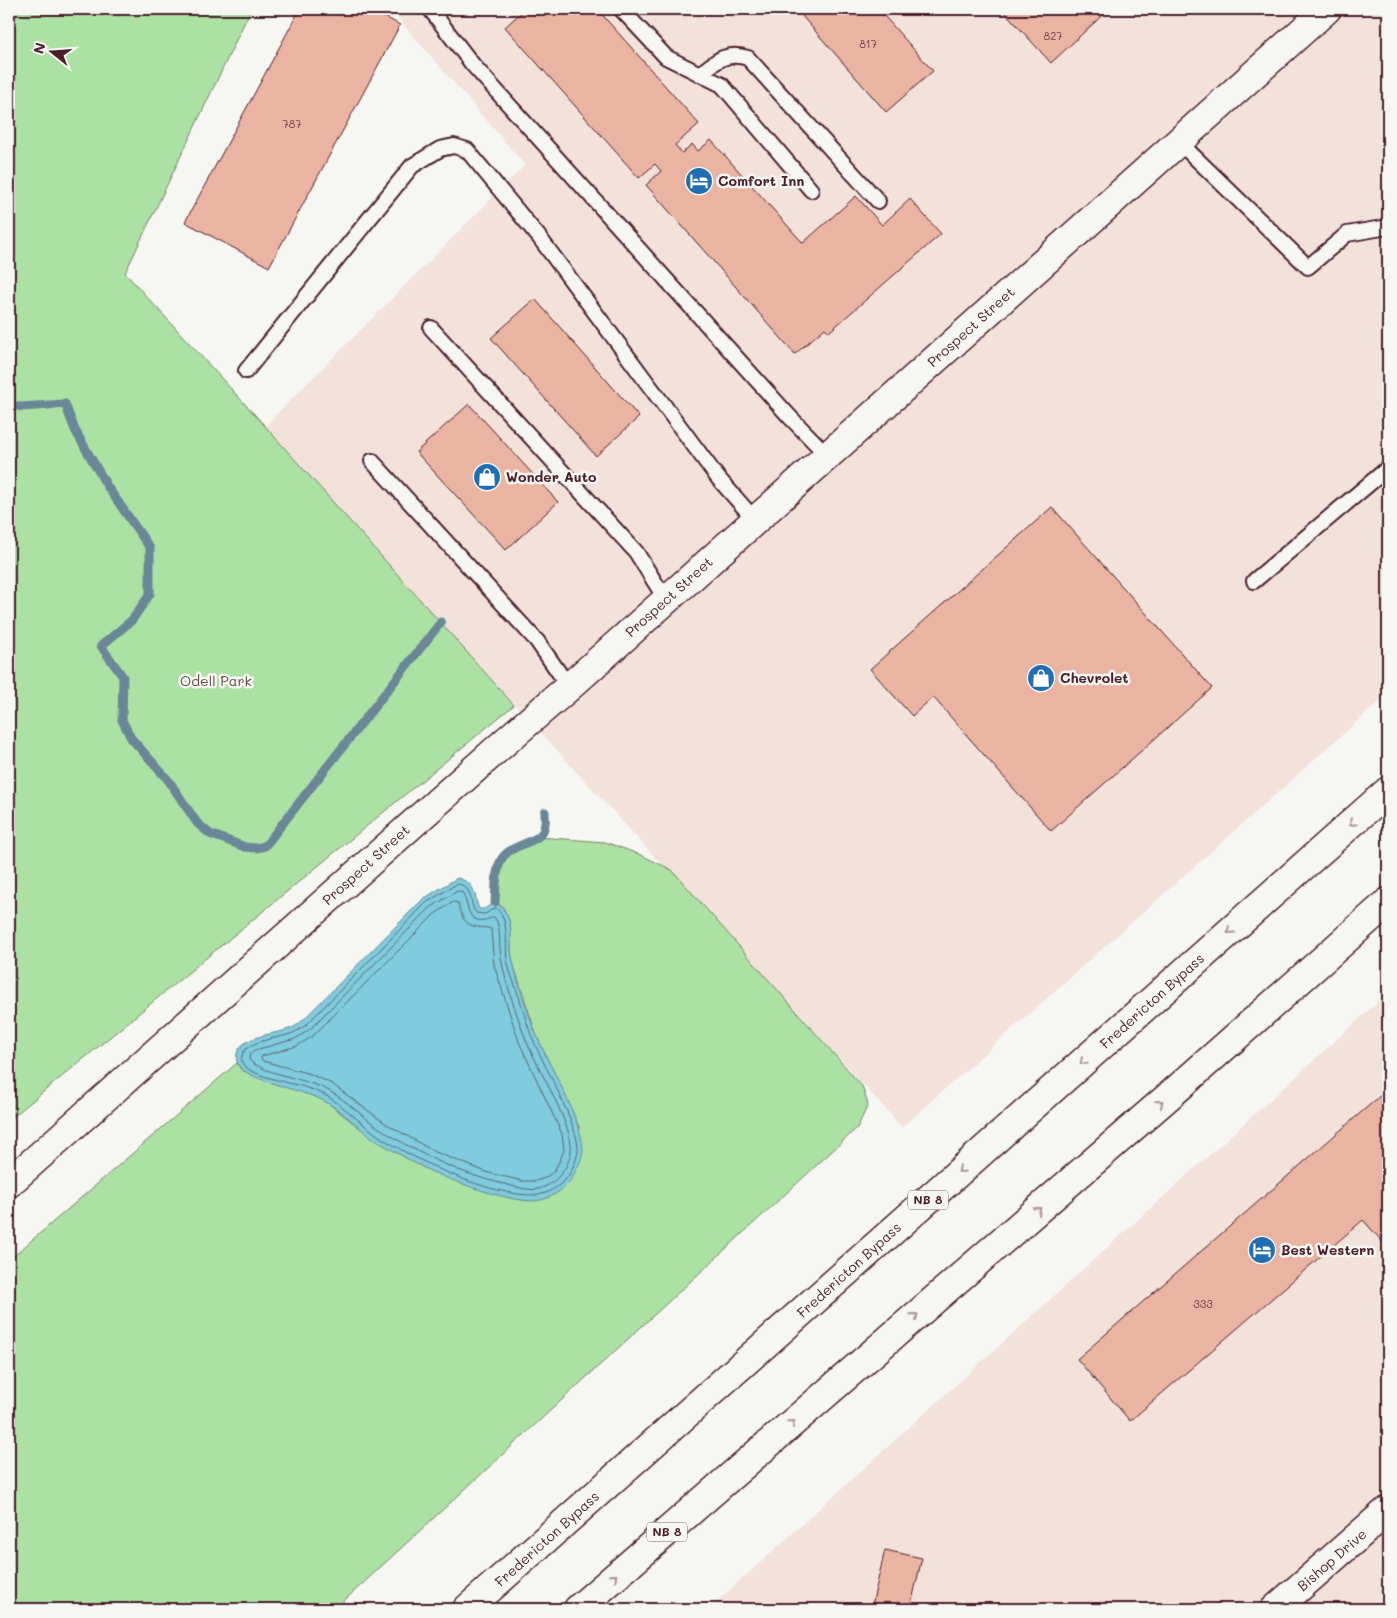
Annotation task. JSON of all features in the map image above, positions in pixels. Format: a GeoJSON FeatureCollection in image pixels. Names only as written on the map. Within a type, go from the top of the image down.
{"type":"FeatureCollection","features":[{"type":"Feature","properties":{"kind":"main road","name":"Prospect Street"},"geometry":{"type":"LineString","coordinates":[[9,1183],[569,687],[1327,9]]}},
{"type":"Feature","properties":{"kind":"main road","name":"Fredericton Bypass"},"geometry":{"type":"LineString","coordinates":[[467,1609],[1388,791]]}},
{"type":"Feature","properties":{"kind":"main road","name":"NB 8"},"geometry":{"type":"LineString","coordinates":[[578,1609],[1162,1102],[1388,902]]}},
{"type":"Feature","properties":{"kind":"main road","name":"Bishop Drive"},"geometry":{"type":"LineString","coordinates":[[1275,1609],[1388,1510]]}},
{"type":"Feature","properties":{"kind":"lane"},"geometry":{"type":"LineString","coordinates":[[430,9],[473,65],[789,416],[827,455]]}},
{"type":"Feature","properties":{"kind":"lane"},"geometry":{"type":"LineString","coordinates":[[621,9],[666,57],[722,85],[811,190]]}},
{"type":"Feature","properties":{"kind":"lane"},"geometry":{"type":"LineString","coordinates":[[700,74],[718,60],[736,54],[748,58],[878,200]]}},
{"type":"Feature","properties":{"kind":"lane"},"geometry":{"type":"LineString","coordinates":[[1179,142],[1308,267],[1347,234],[1388,227]]}},
{"type":"Feature","properties":{"kind":"lane"},"geometry":{"type":"LineString","coordinates":[[246,371],[412,166],[440,150],[454,146],[467,150],[539,237],[718,478],[755,520]]}},
{"type":"Feature","properties":{"kind":"lane"},"geometry":{"type":"LineString","coordinates":[[431,328],[636,552],[666,600]]}},
{"type":"Feature","properties":{"kind":"lane"},"geometry":{"type":"LineString","coordinates":[[372,461],[537,641],[569,687]]}},
{"type":"Feature","properties":{"kind":"lane"},"geometry":{"type":"LineString","coordinates":[[1254,581],[1388,468]]}},
{"type":"Feature","properties":{"kind":"shaded area"},"geometry":{"type":"Polygon","coordinates":[[[390,9],[1388,9],[1388,694],[902,1127],[456,640],[265,426],[525,165],[390,9]]]}},
{"type":"Feature","properties":{"kind":"shaded area"},"geometry":{"type":"Polygon","coordinates":[[[1388,993],[1388,1609],[709,1609],[1388,993]]]}},
{"type":"Feature","properties":{"kind":"green space","name":"Odell Park"},"geometry":{"type":"Polygon","coordinates":[[[9,9],[251,9],[125,273],[265,426],[514,705],[9,1120],[9,9]]]}},
{"type":"Feature","properties":{"kind":"green space"},"geometry":{"type":"Polygon","coordinates":[[[538,837],[605,842],[641,855],[672,870],[862,1086],[868,1105],[857,1128],[335,1609],[9,1609],[9,1260],[237,1063],[241,1070],[324,1100],[374,1139],[425,1168],[580,1129],[537,1037],[512,960],[509,921],[503,907],[495,902],[497,876],[502,860],[514,848],[538,837]]]}},
{"type":"Feature","properties":{"kind":"water"},"geometry":{"type":"Polygon","coordinates":[[[457,878],[471,886],[479,909],[484,909],[495,902],[507,915],[510,925],[512,957],[526,1007],[539,1041],[562,1087],[579,1128],[583,1151],[578,1167],[564,1188],[545,1199],[530,1201],[516,1199],[464,1185],[434,1173],[374,1139],[329,1104],[314,1096],[249,1074],[237,1062],[237,1053],[247,1042],[264,1035],[291,1028],[302,1021],[423,899],[457,878]]]}},
{"type":"Feature","properties":{"kind":"building"},"geometry":{"type":"Polygon","coordinates":[[[300,9],[370,9],[400,25],[269,267],[185,222],[300,9]]]}},
{"type":"Feature","properties":{"kind":"building","name":"Comfort Inn"},"geometry":{"type":"Polygon","coordinates":[[[525,9],[597,9],[699,124],[675,145],[682,153],[692,144],[698,151],[711,140],[803,243],[856,196],[882,225],[910,199],[941,234],[829,332],[825,328],[795,354],[646,185],[661,171],[655,164],[639,178],[505,27],[525,9]]]}},
{"type":"Feature","properties":{"kind":"building"},"geometry":{"type":"Polygon","coordinates":[[[811,9],[878,9],[933,71],[886,112],[802,16],[811,9]]]}},
{"type":"Feature","properties":{"kind":"building"},"geometry":{"type":"Polygon","coordinates":[[[1002,9],[1109,9],[1051,63],[1002,9]]]}},
{"type":"Feature","properties":{"kind":"building"},"geometry":{"type":"Polygon","coordinates":[[[535,299],[639,417],[596,456],[491,338],[535,299]]]}},
{"type":"Feature","properties":{"kind":"building","name":"Wonder Auto"},"geometry":{"type":"Polygon","coordinates":[[[469,404],[558,502],[506,550],[416,452],[469,404]]]}},
{"type":"Feature","properties":{"kind":"building","name":"Chevrolet"},"geometry":{"type":"Polygon","coordinates":[[[1052,507],[1212,688],[1051,831],[933,697],[912,716],[870,669],[1052,507]]]}},
{"type":"Feature","properties":{"kind":"building","name":"Best Western"},"geometry":{"type":"Polygon","coordinates":[[[1388,1089],[1388,1248],[1363,1220],[1130,1421],[1077,1359],[1388,1089]]]}},
{"type":"Feature","properties":{"kind":"building"},"geometry":{"type":"Polygon","coordinates":[[[885,1550],[922,1558],[910,1609],[871,1609],[885,1550]]]}},
{"type":"Feature","properties":{"kind":"waterway"},"geometry":{"type":"LineString","coordinates":[[9,404],[21,407],[65,404],[75,430],[107,486],[150,548],[150,594],[132,620],[101,646],[123,677],[122,720],[131,738],[169,781],[197,823],[210,834],[245,847],[256,848],[265,846],[441,622]]}},
{"type":"Feature","properties":{"kind":"waterway"},"geometry":{"type":"LineString","coordinates":[[495,902],[497,875],[501,860],[511,850],[531,841],[542,833],[545,824],[545,812]]}},
{"type":"Feature","properties":{"kind":"place","name":"Comfort Inn"},"geometry":{"type":"Point","coordinates":[699,181]}},
{"type":"Feature","properties":{"kind":"place","name":"Wonder Auto"},"geometry":{"type":"Point","coordinates":[487,477]}},
{"type":"Feature","properties":{"kind":"place","name":"Chevrolet"},"geometry":{"type":"Point","coordinates":[1041,678]}},
{"type":"Feature","properties":{"kind":"place","name":"Best Western"},"geometry":{"type":"Point","coordinates":[1262,1250]}}]}
